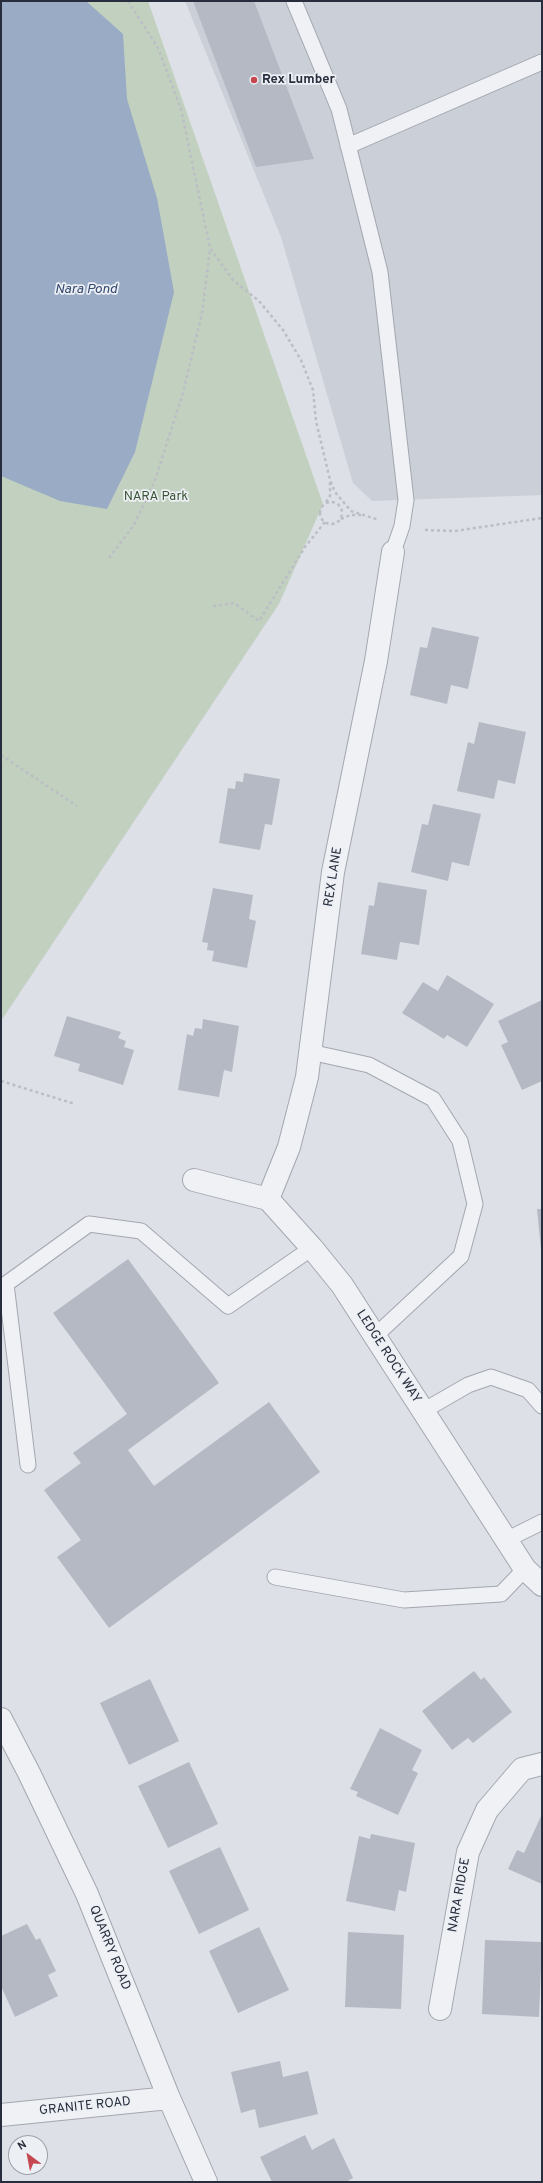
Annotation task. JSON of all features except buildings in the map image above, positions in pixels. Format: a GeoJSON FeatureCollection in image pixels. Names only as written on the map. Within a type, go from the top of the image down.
{"type":"FeatureCollection","features":[{"type":"Feature","properties":{"kind":"street","name":"REX LANE"},"geometry":{"type":"LineString","coordinates":[[268,1199],[289,1147],[307,1077],[333,872],[376,661],[393,552]]}},
{"type":"Feature","properties":{"kind":"street"},"geometry":{"type":"LineString","coordinates":[[194,1180],[268,1199]]}},
{"type":"Feature","properties":{"kind":"street","name":"LEDGE ROCK WAY"},"geometry":{"type":"LineString","coordinates":[[268,1199],[312,1248],[342,1285],[525,1569],[542,1585]]}},
{"type":"Feature","properties":{"kind":"street","name":"QUARRY ROAD"},"geometry":{"type":"LineString","coordinates":[[1,1719],[30,1773],[87,1894],[169,2098],[206,2182]]}},
{"type":"Feature","properties":{"kind":"street","name":"NARA RIDGE"},"geometry":{"type":"LineString","coordinates":[[440,2009],[468,1852],[488,1810],[497,1798],[522,1769],[542,1764]]}},
{"type":"Feature","properties":{"kind":"street","name":"GRANITE ROAD"},"geometry":{"type":"LineString","coordinates":[[1,2115],[169,2098]]}},
{"type":"Feature","properties":{"kind":"lane"},"geometry":{"type":"LineString","coordinates":[[294,1],[339,109],[380,272],[406,500],[402,526],[393,552]]}},
{"type":"Feature","properties":{"kind":"lane"},"geometry":{"type":"LineString","coordinates":[[348,146],[542,62]]}},
{"type":"Feature","properties":{"kind":"lane"},"geometry":{"type":"LineString","coordinates":[[310,1052],[369,1065],[433,1098],[460,1141],[475,1204],[461,1256],[375,1336]]}},
{"type":"Feature","properties":{"kind":"lane"},"geometry":{"type":"LineString","coordinates":[[28,1465],[6,1284],[89,1224],[142,1231],[228,1306],[312,1248]]}},
{"type":"Feature","properties":{"kind":"lane"},"geometry":{"type":"LineString","coordinates":[[424,1411],[468,1385],[492,1377],[528,1390],[542,1406]]}},
{"type":"Feature","properties":{"kind":"lane"},"geometry":{"type":"LineString","coordinates":[[506,1540],[542,1522]]}},
{"type":"Feature","properties":{"kind":"lane"},"geometry":{"type":"LineString","coordinates":[[275,1577],[404,1600],[501,1594],[525,1569]]}},
{"type":"Feature","properties":{"kind":"path"},"geometry":{"type":"LineString","coordinates":[[109,558],[134,525],[155,480],[183,393],[202,313],[210,248],[181,109],[158,48],[128,1]]}},
{"type":"Feature","properties":{"kind":"path"},"geometry":{"type":"LineString","coordinates":[[210,248],[233,280],[259,301],[283,330],[301,360],[313,390],[316,420],[330,480],[330,496],[320,511],[320,518],[325,522],[333,524],[350,515],[364,516]]}},
{"type":"Feature","properties":{"kind":"path"},"geometry":{"type":"LineString","coordinates":[[330,480],[342,502],[351,511],[364,516],[423,530],[455,531],[542,518]]}},
{"type":"Feature","properties":{"kind":"path"},"geometry":{"type":"LineString","coordinates":[[323,505],[330,502],[337,504],[341,510],[339,520]]}},
{"type":"Feature","properties":{"kind":"path"},"geometry":{"type":"LineString","coordinates":[[213,606],[234,604],[258,621],[305,547],[325,522]]}},
{"type":"Feature","properties":{"kind":"path"},"geometry":{"type":"LineString","coordinates":[[1,755],[77,806]]}},
{"type":"Feature","properties":{"kind":"path"},"geometry":{"type":"LineString","coordinates":[[1,1081],[75,1104]]}},
{"type":"Feature","properties":{"kind":"shaded area"},"geometry":{"type":"Polygon","coordinates":[[[185,1],[542,1],[542,495],[372,501],[353,483],[281,237],[185,1]]]}},
{"type":"Feature","properties":{"kind":"green space","name":"NARA Park"},"geometry":{"type":"Polygon","coordinates":[[[1,1],[148,1],[323,504],[279,604],[1,1021],[1,1]]]}},
{"type":"Feature","properties":{"kind":"water","name":"Nara Pond"},"geometry":{"type":"Polygon","coordinates":[[[1,1],[86,1],[123,34],[127,99],[157,198],[174,292],[135,452],[107,509],[60,501],[1,476],[1,1]]]}},
{"type":"Feature","properties":{"kind":"place","name":"Rex Lumber"},"geometry":{"type":"Point","coordinates":[254,80]}}]}
